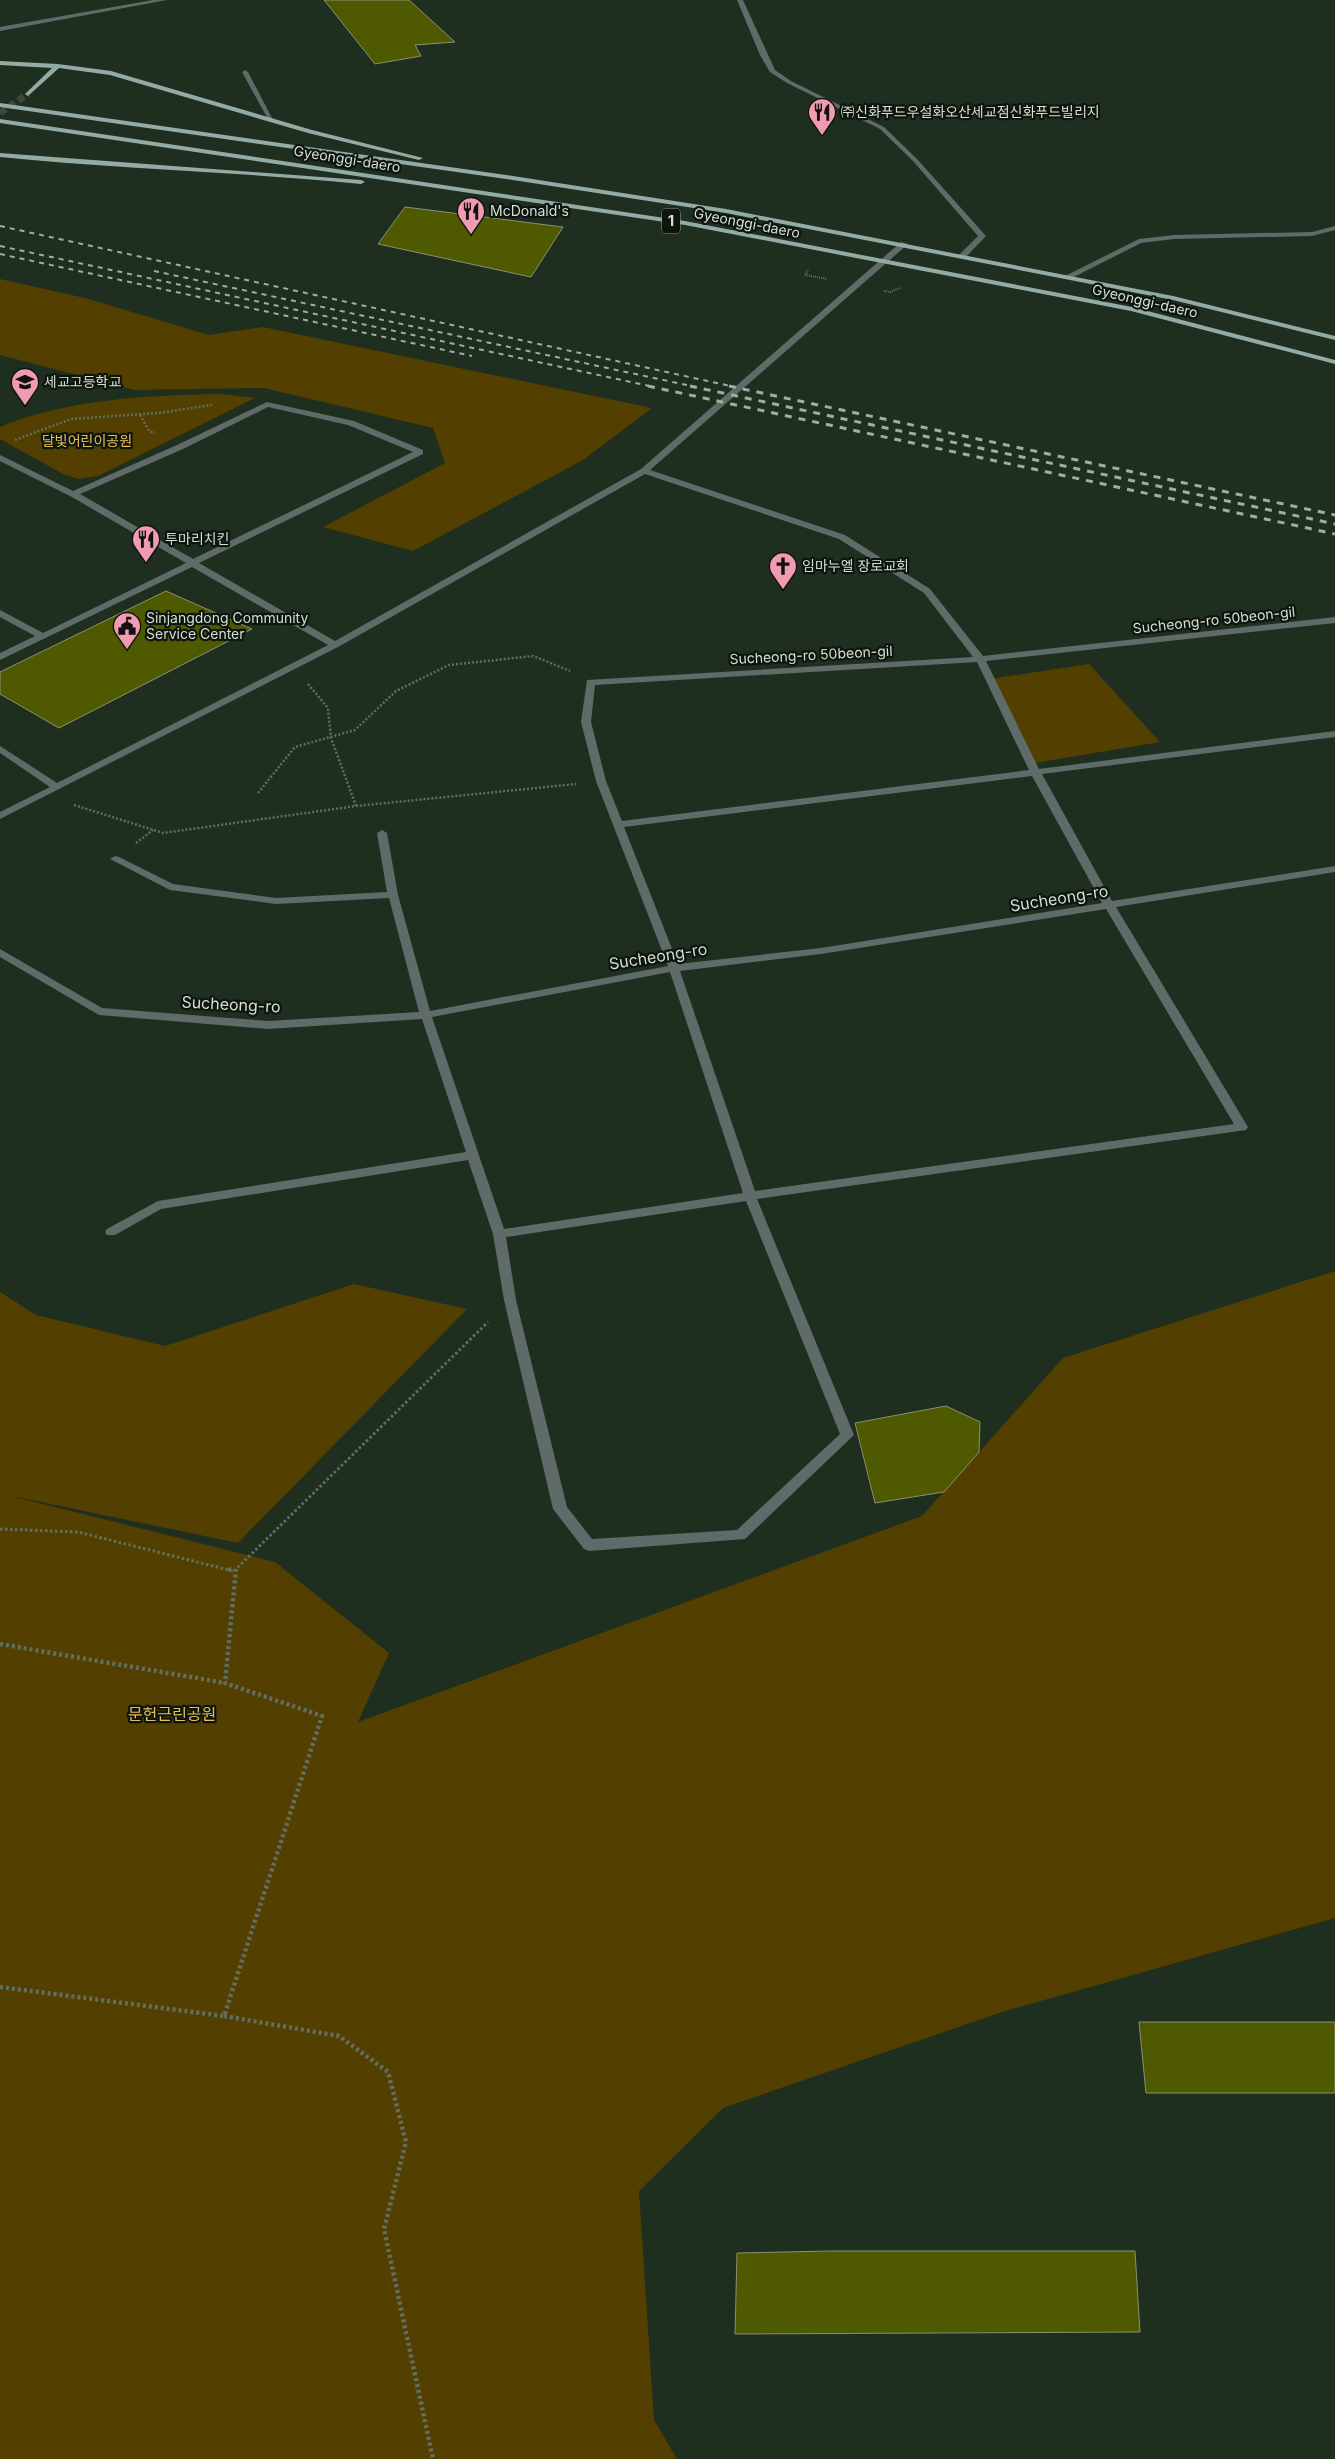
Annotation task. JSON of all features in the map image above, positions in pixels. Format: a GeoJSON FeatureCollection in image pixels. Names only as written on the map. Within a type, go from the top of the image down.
{"type":"FeatureCollection","features":[{"type":"Feature","properties":{"kind":"main road"},"geometry":{"type":"LineString","coordinates":[[0,62],[58,66],[111,73],[310,132],[477,173]]}},
{"type":"Feature","properties":{"kind":"main road"},"geometry":{"type":"LineString","coordinates":[[28,94],[58,66]]}},
{"type":"Feature","properties":{"kind":"main road","name":"Gyeonggi-daero"},"geometry":{"type":"LineString","coordinates":[[0,105],[477,173],[726,211],[904,244],[1173,298],[1335,338]]}},
{"type":"Feature","properties":{"kind":"main road","name":"Gyeonggi-daero"},"geometry":{"type":"LineString","coordinates":[[0,120],[685,223],[1132,309],[1335,362]]}},
{"type":"Feature","properties":{"kind":"main road"},"geometry":{"type":"LineString","coordinates":[[0,155],[125,166],[228,170],[400,186],[456,189]]}},
{"type":"Feature","properties":{"kind":"street"},"geometry":{"type":"LineString","coordinates":[[0,29],[164,0]]}},
{"type":"Feature","properties":{"kind":"street"},"geometry":{"type":"LineString","coordinates":[[740,0],[763,55],[772,70],[789,82],[882,128],[947,194],[982,236],[963,256]]}},
{"type":"Feature","properties":{"kind":"street"},"geometry":{"type":"LineString","coordinates":[[245,72],[272,121]]}},
{"type":"Feature","properties":{"kind":"street"},"geometry":{"type":"LineString","coordinates":[[1067,277],[1139,241],[1174,237],[1312,234],[1335,228]]}},
{"type":"Feature","properties":{"kind":"street"},"geometry":{"type":"LineString","coordinates":[[0,816],[335,645],[644,471],[904,244]]}},
{"type":"Feature","properties":{"kind":"street"},"geometry":{"type":"LineString","coordinates":[[0,657],[420,452],[351,423],[267,404],[180,447],[73,494]]}},
{"type":"Feature","properties":{"kind":"street"},"geometry":{"type":"LineString","coordinates":[[0,458],[73,494],[335,645]]}},
{"type":"Feature","properties":{"kind":"street"},"geometry":{"type":"LineString","coordinates":[[499,1234],[750,1196],[1242,1127],[1110,907],[1036,773],[980,659],[928,591],[842,537],[644,471]]}},
{"type":"Feature","properties":{"kind":"street"},"geometry":{"type":"LineString","coordinates":[[0,613],[42,636]]}},
{"type":"Feature","properties":{"kind":"street","name":"Sucheong-ro 50beon-gil"},"geometry":{"type":"LineString","coordinates":[[590,682],[980,659],[1335,620]]}},
{"type":"Feature","properties":{"kind":"street"},"geometry":{"type":"LineString","coordinates":[[382,833],[393,895],[426,1015],[471,1155],[499,1234],[510,1300],[560,1509],[589,1545],[740,1535],[846,1435],[750,1196],[674,968],[601,781],[586,722],[590,682]]}},
{"type":"Feature","properties":{"kind":"street"},"geometry":{"type":"LineString","coordinates":[[619,825],[1335,734]]}},
{"type":"Feature","properties":{"kind":"street"},"geometry":{"type":"LineString","coordinates":[[0,750],[57,787]]}},
{"type":"Feature","properties":{"kind":"street"},"geometry":{"type":"LineString","coordinates":[[115,859],[170,887],[276,901],[393,895]]}},
{"type":"Feature","properties":{"kind":"street","name":"Sucheong-ro"},"geometry":{"type":"LineString","coordinates":[[0,952],[99,1011],[268,1025],[426,1015],[674,968],[821,951],[1110,907],[1335,870]]}},
{"type":"Feature","properties":{"kind":"street"},"geometry":{"type":"LineString","coordinates":[[111,1232],[158,1205],[471,1155]]}},
{"type":"Feature","properties":{"kind":"path"},"geometry":{"type":"LineString","coordinates":[[8,442],[24,438],[71,419],[159,413],[210,405],[255,409]]}},
{"type":"Feature","properties":{"kind":"path"},"geometry":{"type":"LineString","coordinates":[[258,793],[295,747],[355,730],[396,691],[450,664],[533,656],[590,682]]}},
{"type":"Feature","properties":{"kind":"path"},"geometry":{"type":"LineString","coordinates":[[294,666],[328,708],[331,738],[356,806]]}},
{"type":"Feature","properties":{"kind":"path"},"geometry":{"type":"LineString","coordinates":[[43,795],[163,833],[356,806],[601,781]]}},
{"type":"Feature","properties":{"kind":"path"},"geometry":{"type":"LineString","coordinates":[[225,1683],[234,1571],[510,1300]]}},
{"type":"Feature","properties":{"kind":"path"},"geometry":{"type":"LineString","coordinates":[[0,1529],[78,1532],[234,1571]]}},
{"type":"Feature","properties":{"kind":"path"},"geometry":{"type":"LineString","coordinates":[[0,1644],[225,1683],[322,1716],[224,2016]]}},
{"type":"Feature","properties":{"kind":"path"},"geometry":{"type":"LineString","coordinates":[[0,1987],[224,2016],[339,2036],[388,2072],[406,2142],[384,2229],[433,2459]]}},
{"type":"Feature","properties":{"kind":"green space"},"geometry":{"type":"Polygon","coordinates":[[[0,279],[85,298],[209,335],[263,327],[652,408],[583,460],[413,551],[323,527],[445,463],[433,428],[264,388],[135,390],[0,355],[0,279]]]}},
{"type":"Feature","properties":{"kind":"green space","name":"달빛어린이공원"},"geometry":{"type":"Polygon","coordinates":[[[221,394],[255,398],[98,476],[78,479],[63,474],[0,439],[0,427],[52,410],[137,397],[221,394]]]}},
{"type":"Feature","properties":{"kind":"green space"},"geometry":{"type":"Polygon","coordinates":[[[1089,664],[1160,742],[1035,763],[989,679],[1089,664]]]}},
{"type":"Feature","properties":{"kind":"green space","name":"문헌근린공원"},"geometry":{"type":"Polygon","coordinates":[[[1335,1271],[1335,1918],[1005,2011],[723,2108],[639,2191],[654,2420],[677,2459],[0,2459],[0,1292],[36,1315],[165,1346],[354,1284],[467,1309],[238,1543],[7,1495],[275,1562],[389,1653],[358,1722],[922,1516],[1063,1358],[1335,1271]]]}},
{"type":"Feature","properties":{"kind":"building"},"geometry":{"type":"Polygon","coordinates":[[[324,0],[409,0],[455,42],[415,45],[421,56],[375,64],[324,0]]]}},
{"type":"Feature","properties":{"kind":"building","name":"McDonald's"},"geometry":{"type":"Polygon","coordinates":[[[405,207],[563,227],[531,277],[378,244],[405,207]]]}},
{"type":"Feature","properties":{"kind":"building","name":"Sinjangdong Community Service Center"},"geometry":{"type":"Polygon","coordinates":[[[166,591],[252,629],[59,728],[0,694],[0,672],[166,591]]]}},
{"type":"Feature","properties":{"kind":"building"},"geometry":{"type":"Polygon","coordinates":[[[946,1406],[980,1422],[979,1452],[944,1492],[875,1503],[855,1423],[946,1406]]]}},
{"type":"Feature","properties":{"kind":"building"},"geometry":{"type":"Polygon","coordinates":[[[1139,2022],[1335,2022],[1335,2093],[1146,2093],[1139,2022]]]}},
{"type":"Feature","properties":{"kind":"building"},"geometry":{"type":"Polygon","coordinates":[[[830,2251],[1135,2251],[1140,2332],[735,2334],[737,2253],[830,2251]]]}},
{"type":"Feature","properties":{"kind":"tunnel"},"geometry":{"type":"LineString","coordinates":[[0,113],[28,94]]}},
{"type":"Feature","properties":{"kind":"railway"},"geometry":{"type":"LineString","coordinates":[[0,226],[735,387]]}},
{"type":"Feature","properties":{"kind":"railway"},"geometry":{"type":"LineString","coordinates":[[0,246],[654,387]]}},
{"type":"Feature","properties":{"kind":"railway"},"geometry":{"type":"LineString","coordinates":[[0,254],[472,356]]}},
{"type":"Feature","properties":{"kind":"railway"},"geometry":{"type":"LineString","coordinates":[[154,271],[696,387]]}},
{"type":"Feature","properties":{"kind":"railway"},"geometry":{"type":"LineString","coordinates":[[648,386],[1335,534]]}},
{"type":"Feature","properties":{"kind":"railway"},"geometry":{"type":"LineString","coordinates":[[690,386],[1335,524]]}},
{"type":"Feature","properties":{"kind":"railway"},"geometry":{"type":"LineString","coordinates":[[729,386],[1335,515]]}},
{"type":"Feature","properties":{"kind":"place","name":"㈜신화푸드우설화오산세교점신화푸드빌리지"},"geometry":{"type":"Point","coordinates":[822,136]}},
{"type":"Feature","properties":{"kind":"place","name":"McDonald's"},"geometry":{"type":"Point","coordinates":[471,235]}},
{"type":"Feature","properties":{"kind":"place","name":"세교고등학교"},"geometry":{"type":"Point","coordinates":[25,406]}},
{"type":"Feature","properties":{"kind":"place","name":"투마리치킨"},"geometry":{"type":"Point","coordinates":[146,563]}},
{"type":"Feature","properties":{"kind":"place","name":"임마누엘 장로교회"},"geometry":{"type":"Point","coordinates":[783,590]}},
{"type":"Feature","properties":{"kind":"place","name":"Sinjangdong Community Service Center"},"geometry":{"type":"Point","coordinates":[127,650]}}]}
